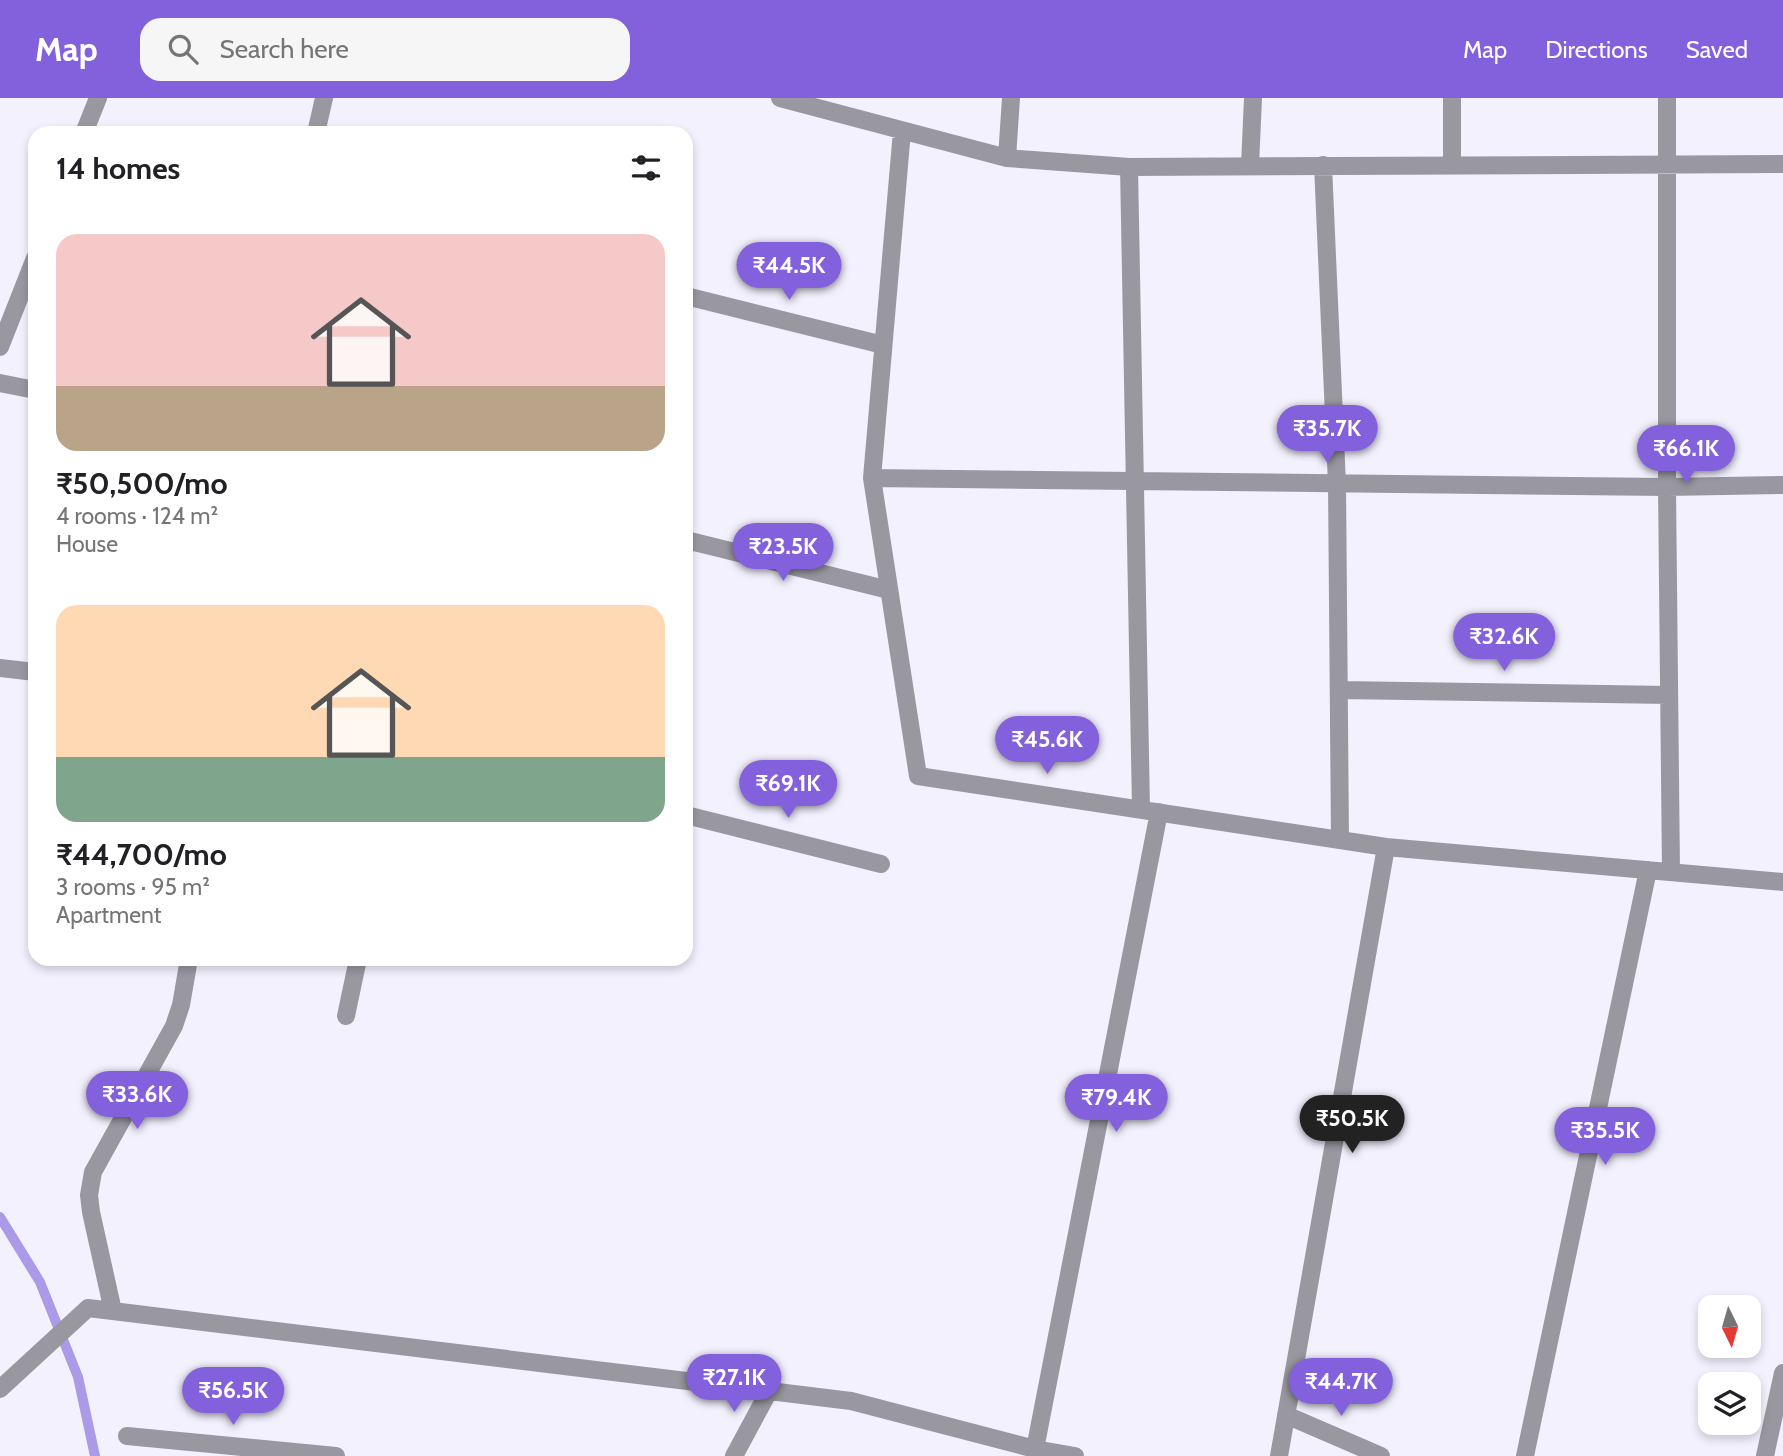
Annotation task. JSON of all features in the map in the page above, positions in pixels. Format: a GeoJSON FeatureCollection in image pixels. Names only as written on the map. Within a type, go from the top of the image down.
{"type":"FeatureCollection","features":[{"type":"Feature","properties":{"kind":"street"},"geometry":{"type":"LineString","coordinates":[[87,126],[98,98]]}},
{"type":"Feature","properties":{"kind":"street"},"geometry":{"type":"LineString","coordinates":[[318,126],[324,98]]}},
{"type":"Feature","properties":{"kind":"street"},"geometry":{"type":"LineString","coordinates":[[780,98],[1007,158],[1129,167],[1783,164]]}},
{"type":"Feature","properties":{"kind":"street"},"geometry":{"type":"LineString","coordinates":[[1007,158],[1011,98]]}},
{"type":"Feature","properties":{"kind":"street"},"geometry":{"type":"LineString","coordinates":[[1250,166],[1253,98]]}},
{"type":"Feature","properties":{"kind":"street"},"geometry":{"type":"LineString","coordinates":[[1452,98],[1452,164]]}},
{"type":"Feature","properties":{"kind":"street"},"geometry":{"type":"LineString","coordinates":[[1667,98],[1671,872]]}},
{"type":"Feature","properties":{"kind":"street"},"geometry":{"type":"LineString","coordinates":[[902,131],[872,478],[918,776],[1386,847],[1783,882]]}},
{"type":"Feature","properties":{"kind":"street"},"geometry":{"type":"LineString","coordinates":[[1323,165],[1337,484],[1340,840]]}},
{"type":"Feature","properties":{"kind":"street"},"geometry":{"type":"LineString","coordinates":[[1035,1449],[1150,811],[1133,482],[1129,167]]}},
{"type":"Feature","properties":{"kind":"street"},"geometry":{"type":"LineString","coordinates":[[0,347],[28,276]]}},
{"type":"Feature","properties":{"kind":"street"},"geometry":{"type":"LineString","coordinates":[[693,298],[883,345]]}},
{"type":"Feature","properties":{"kind":"street"},"geometry":{"type":"LineString","coordinates":[[0,383],[28,389]]}},
{"type":"Feature","properties":{"kind":"street"},"geometry":{"type":"LineString","coordinates":[[872,478],[1667,487],[1783,485]]}},
{"type":"Feature","properties":{"kind":"street"},"geometry":{"type":"LineString","coordinates":[[693,542],[889,590]]}},
{"type":"Feature","properties":{"kind":"street"},"geometry":{"type":"LineString","coordinates":[[0,668],[28,671]]}},
{"type":"Feature","properties":{"kind":"street"},"geometry":{"type":"LineString","coordinates":[[1339,690],[1669,695]]}},
{"type":"Feature","properties":{"kind":"street"},"geometry":{"type":"LineString","coordinates":[[693,817],[881,864]]}},
{"type":"Feature","properties":{"kind":"street"},"geometry":{"type":"LineString","coordinates":[[1279,1456],[1386,847]]}},
{"type":"Feature","properties":{"kind":"street"},"geometry":{"type":"LineString","coordinates":[[1525,1456],[1648,870]]}},
{"type":"Feature","properties":{"kind":"street"},"geometry":{"type":"LineString","coordinates":[[113,1311],[91,1212],[89,1195],[93,1172],[174,1026],[181,1005],[188,966]]}},
{"type":"Feature","properties":{"kind":"street"},"geometry":{"type":"LineString","coordinates":[[346,1016],[357,966]]}},
{"type":"Feature","properties":{"kind":"street"},"geometry":{"type":"LineString","coordinates":[[5,1384],[88,1308],[851,1401],[1035,1449],[1075,1456]]}},
{"type":"Feature","properties":{"kind":"street"},"geometry":{"type":"LineString","coordinates":[[1765,1456],[1783,1373]]}},
{"type":"Feature","properties":{"kind":"street"},"geometry":{"type":"LineString","coordinates":[[734,1456],[769,1391]]}},
{"type":"Feature","properties":{"kind":"street"},"geometry":{"type":"LineString","coordinates":[[1286,1415],[1381,1456]]}},
{"type":"Feature","properties":{"kind":"street"},"geometry":{"type":"LineString","coordinates":[[127,1436],[336,1456]]}},
{"type":"Feature","properties":{"kind":"waterway"},"geometry":{"type":"LineString","coordinates":[[0,1217],[40,1282],[78,1377],[95,1456]]}}]}
